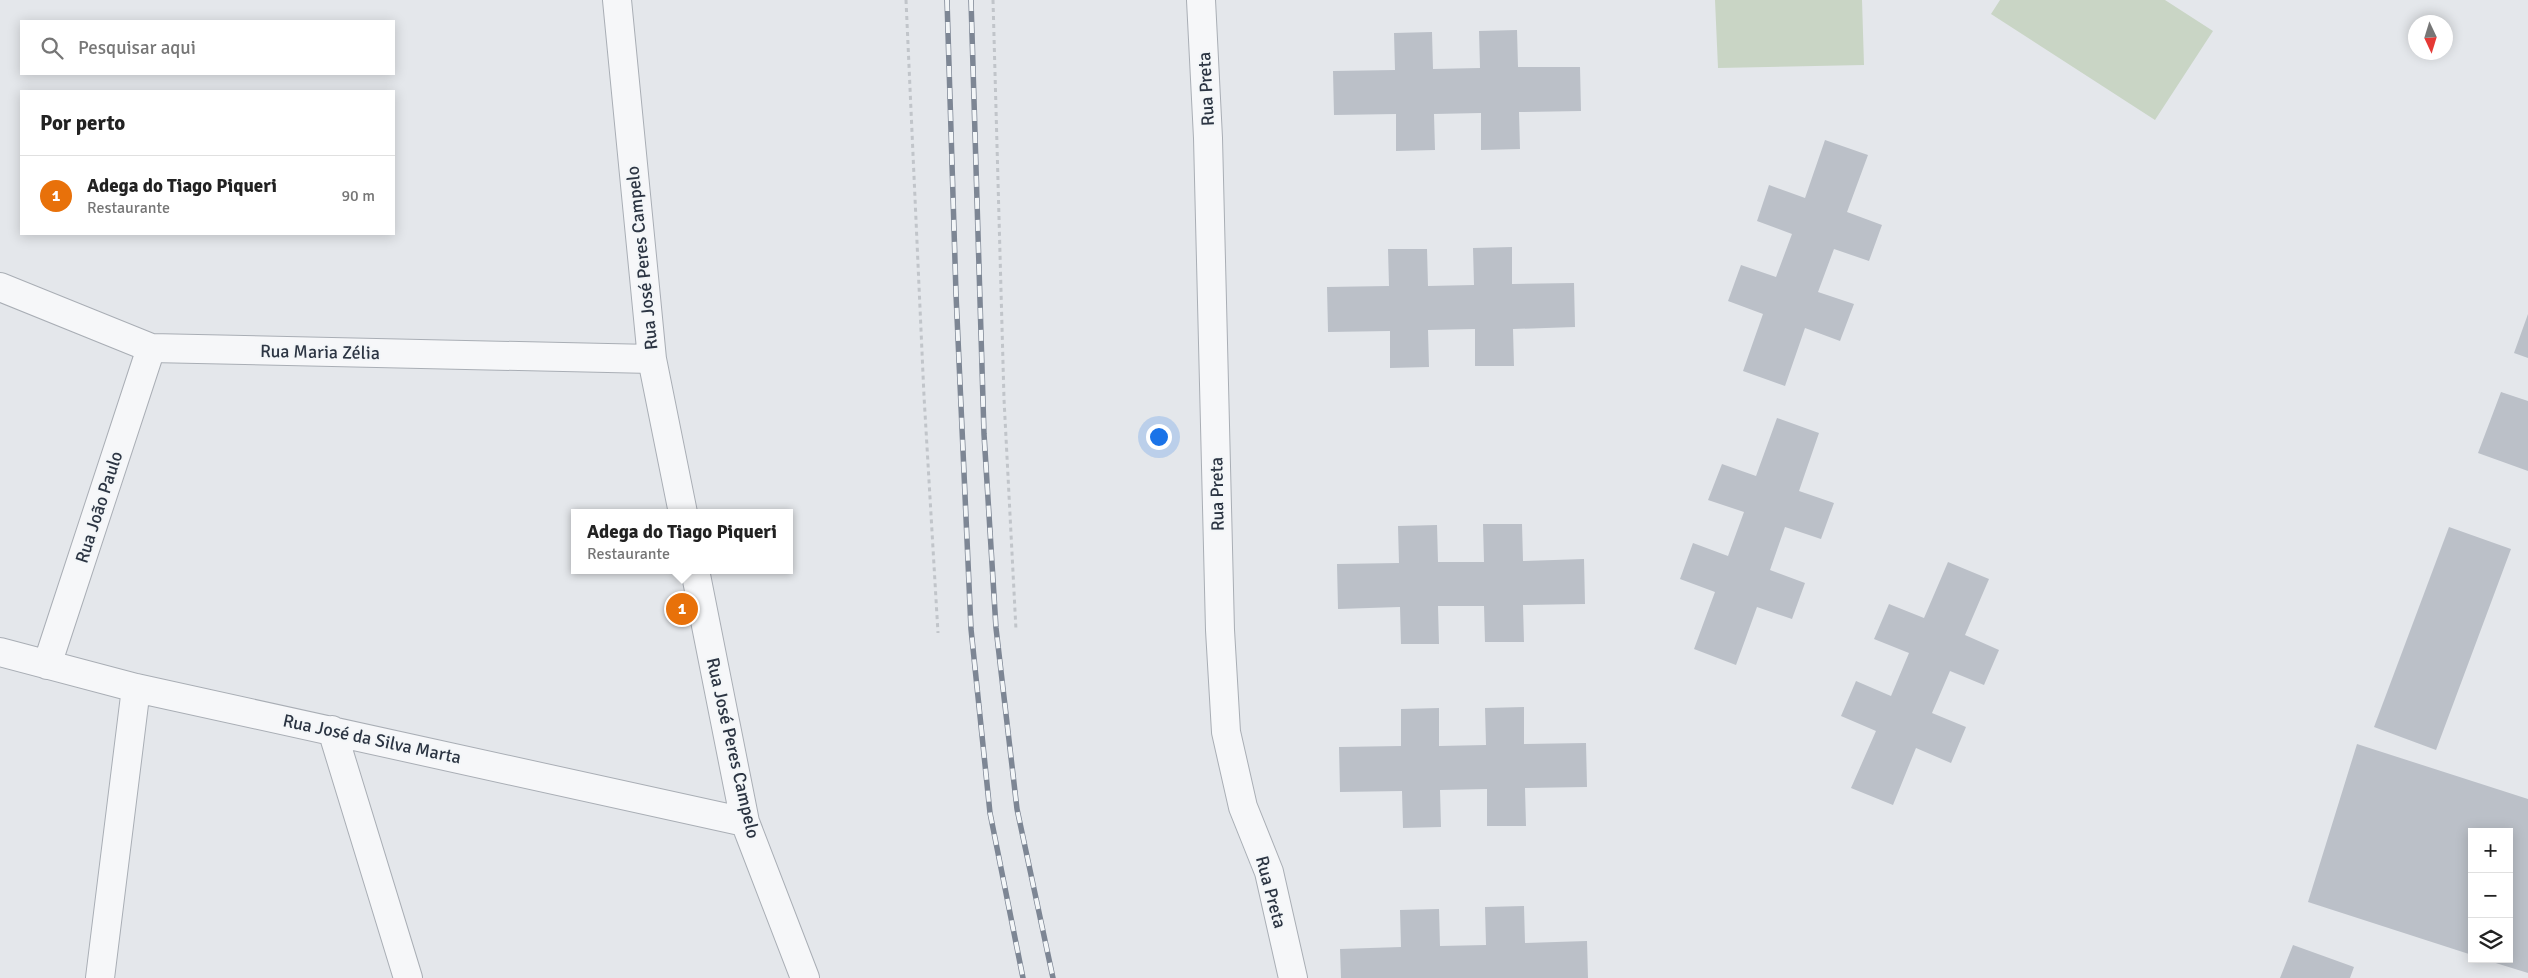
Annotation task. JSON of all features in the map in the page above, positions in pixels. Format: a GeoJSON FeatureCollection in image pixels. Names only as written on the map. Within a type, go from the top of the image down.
{"type":"FeatureCollection","features":[{"type":"Feature","properties":{"kind":"street","name":"Rua José Peres Campelo"},"geometry":{"type":"LineString","coordinates":[[617,0],[652,359],[682,509]]}},
{"type":"Feature","properties":{"kind":"street","name":"Rua Preta"},"geometry":{"type":"LineString","coordinates":[[1201,0],[1208,138],[1220,630],[1226,732],[1243,808],[1269,872],[1293,978]]}},
{"type":"Feature","properties":{"kind":"street","name":"Rua Maria Zélia"},"geometry":{"type":"LineString","coordinates":[[0,287],[151,348],[652,359]]}},
{"type":"Feature","properties":{"kind":"street","name":"Rua João Paulo"},"geometry":{"type":"LineString","coordinates":[[47,665],[151,348]]}},
{"type":"Feature","properties":{"kind":"street","name":"Rua José Peres Campelo"},"geometry":{"type":"LineString","coordinates":[[696,574],[745,822],[805,978]]}},
{"type":"Feature","properties":{"kind":"street","name":"Rua José da Silva Marta"},"geometry":{"type":"LineString","coordinates":[[0,652],[136,688],[745,822]]}},
{"type":"Feature","properties":{"kind":"street"},"geometry":{"type":"LineString","coordinates":[[100,978],[136,688]]}},
{"type":"Feature","properties":{"kind":"street"},"geometry":{"type":"LineString","coordinates":[[332,730],[408,978]]}},
{"type":"Feature","properties":{"kind":"path"},"geometry":{"type":"LineString","coordinates":[[906,0],[925,415],[938,634]]}},
{"type":"Feature","properties":{"kind":"path"},"geometry":{"type":"LineString","coordinates":[[993,0],[1004,389],[1016,630]]}},
{"type":"Feature","properties":{"kind":"green space"},"geometry":{"type":"Polygon","coordinates":[[[1715,0],[1862,0],[1864,65],[1718,68],[1715,0]]]}},
{"type":"Feature","properties":{"kind":"green space"},"geometry":{"type":"Polygon","coordinates":[[[2000,0],[2165,0],[2213,31],[2155,120],[1991,14],[2000,0]]]}},
{"type":"Feature","properties":{"kind":"building"},"geometry":{"type":"Polygon","coordinates":[[[1517,30],[1518,67],[1580,67],[1581,111],[1519,112],[1520,149],[1481,150],[1481,113],[1434,114],[1435,150],[1396,151],[1396,114],[1334,115],[1333,71],[1395,70],[1394,33],[1432,32],[1433,69],[1480,68],[1479,31],[1517,30]]]}},
{"type":"Feature","properties":{"kind":"building"},"geometry":{"type":"Polygon","coordinates":[[[1825,140],[1868,155],[1847,212],[1882,225],[1869,261],[1834,249],[1818,292],[1854,304],[1840,341],[1805,328],[1785,386],[1743,371],[1763,314],[1728,301],[1741,265],[1776,277],[1792,234],[1757,221],[1769,185],[1805,198],[1825,140]]]}},
{"type":"Feature","properties":{"kind":"building"},"geometry":{"type":"Polygon","coordinates":[[[1512,247],[1512,284],[1574,283],[1575,327],[1513,329],[1514,366],[1475,366],[1475,329],[1428,330],[1429,367],[1390,368],[1390,331],[1328,332],[1327,287],[1389,286],[1388,249],[1427,249],[1428,286],[1474,285],[1473,248],[1512,247]]]}},
{"type":"Feature","properties":{"kind":"building"},"geometry":{"type":"Polygon","coordinates":[[[2528,314],[2528,358],[2514,353],[2528,314]]]}},
{"type":"Feature","properties":{"kind":"building"},"geometry":{"type":"Polygon","coordinates":[[[2501,392],[2528,401],[2528,471],[2478,453],[2501,392]]]}},
{"type":"Feature","properties":{"kind":"building"},"geometry":{"type":"Polygon","coordinates":[[[1777,418],[1819,433],[1799,491],[1834,503],[1821,539],[1785,527],[1770,570],[1805,583],[1792,619],[1757,607],[1736,665],[1694,649],[1715,592],[1680,579],[1693,543],[1728,556],[1744,512],[1708,500],[1722,464],[1756,476],[1777,418]]]}},
{"type":"Feature","properties":{"kind":"building"},"geometry":{"type":"Polygon","coordinates":[[[1483,524],[1522,524],[1523,561],[1584,559],[1585,604],[1523,605],[1524,642],[1485,642],[1484,606],[1438,606],[1439,644],[1401,644],[1400,607],[1338,609],[1337,564],[1399,563],[1398,526],[1437,525],[1438,562],[1484,562],[1483,524]]]}},
{"type":"Feature","properties":{"kind":"building"},"geometry":{"type":"Polygon","coordinates":[[[2449,527],[2511,549],[2436,750],[2374,727],[2449,527]]]}},
{"type":"Feature","properties":{"kind":"building"},"geometry":{"type":"Polygon","coordinates":[[[1948,562],[1989,579],[1965,635],[1999,650],[1984,685],[1950,671],[1932,713],[1966,727],[1951,763],[1916,748],[1893,805],[1851,788],[1876,731],[1841,716],[1856,681],[1891,696],[1909,653],[1874,639],[1889,604],[1924,618],[1948,562]]]}},
{"type":"Feature","properties":{"kind":"building"},"geometry":{"type":"Polygon","coordinates":[[[1524,707],[1524,744],[1586,743],[1587,787],[1525,788],[1526,826],[1487,826],[1487,789],[1440,790],[1441,827],[1403,828],[1402,791],[1340,792],[1339,747],[1401,746],[1401,709],[1439,708],[1439,746],[1486,745],[1485,708],[1524,707]]]}},
{"type":"Feature","properties":{"kind":"building"},"geometry":{"type":"Polygon","coordinates":[[[2357,744],[2528,799],[2528,973],[2496,963],[2513,963],[2513,828],[2468,828],[2468,954],[2308,902],[2357,744]]]}},
{"type":"Feature","properties":{"kind":"building"},"geometry":{"type":"Polygon","coordinates":[[[1524,906],[1525,943],[1587,941],[1588,978],[1341,978],[1340,949],[1401,947],[1400,910],[1439,909],[1440,946],[1486,945],[1485,907],[1524,906]]]}},
{"type":"Feature","properties":{"kind":"building"},"geometry":{"type":"Polygon","coordinates":[[[2293,945],[2354,967],[2350,978],[2280,978],[2293,945]]]}},
{"type":"Feature","properties":{"kind":"railway"},"geometry":{"type":"LineString","coordinates":[[947,0],[956,294],[971,629],[990,813],[1023,978]]}},
{"type":"Feature","properties":{"kind":"railway"},"geometry":{"type":"LineString","coordinates":[[971,0],[984,434],[996,628],[1017,809],[1053,978]]}},
{"type":"Feature","properties":{"kind":"place","name":"Adega do Tiago Piqueri"},"geometry":{"type":"Point","coordinates":[682,609]}}]}
